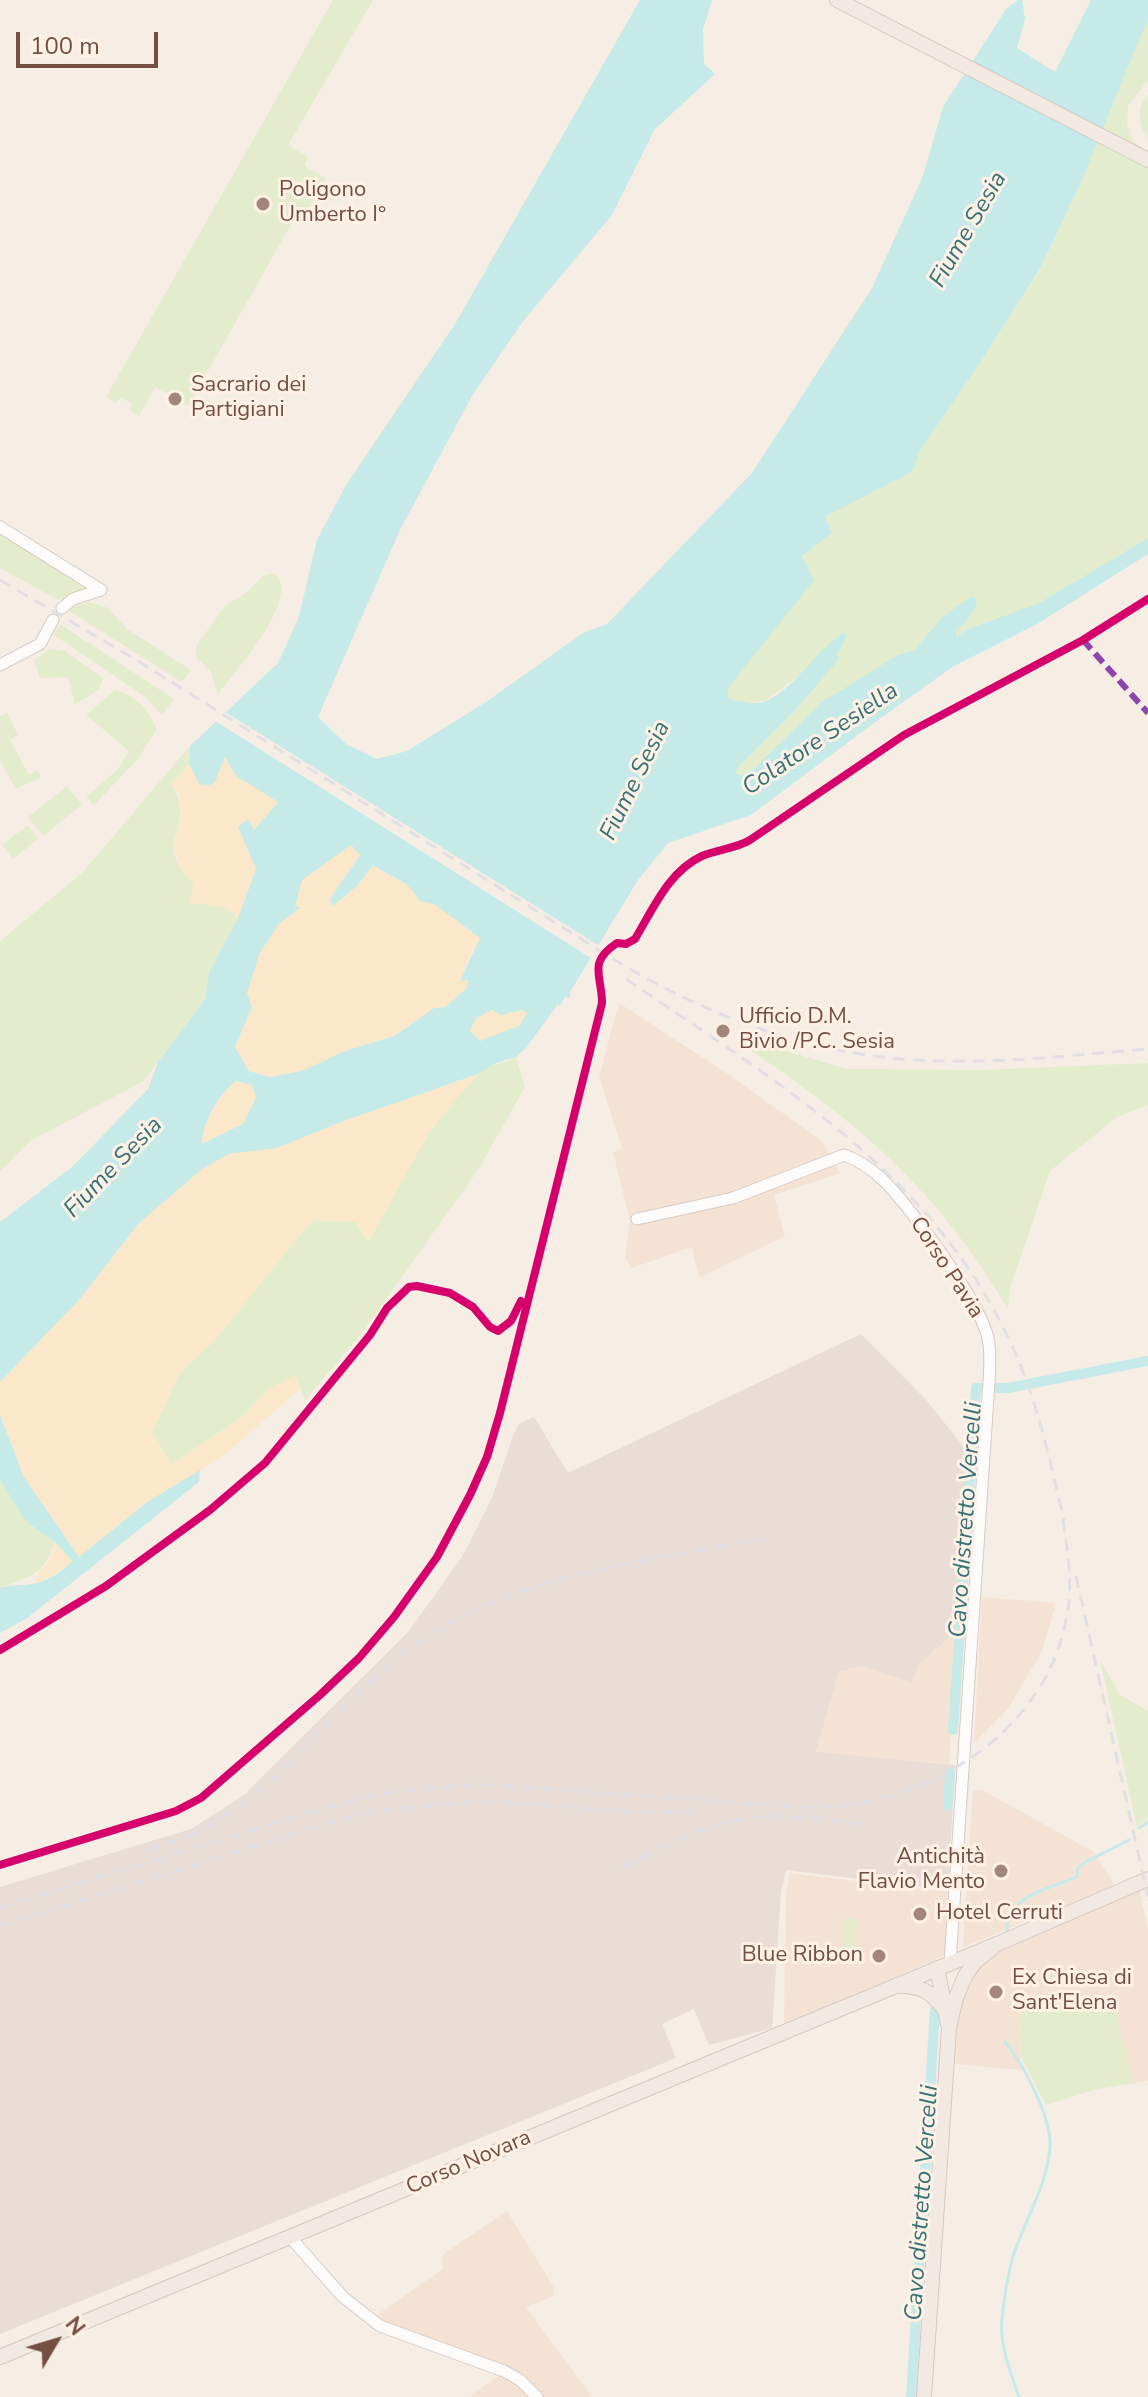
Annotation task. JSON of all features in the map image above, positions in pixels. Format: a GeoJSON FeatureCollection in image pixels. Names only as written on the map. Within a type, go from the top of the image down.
{"type":"FeatureCollection","features":[{"type":"Feature","properties":{"kind":"main road"},"geometry":{"type":"LineString","coordinates":[[837,0],[1148,160]]}},
{"type":"Feature","properties":{"kind":"main road","name":"Corso Novara"},"geometry":{"type":"LineString","coordinates":[[0,2357],[1148,1879]]}},
{"type":"Feature","properties":{"kind":"main road"},"geometry":{"type":"LineString","coordinates":[[924,2397],[949,2028],[956,1998],[975,1962],[997,1944]]}},
{"type":"Feature","properties":{"kind":"main road"},"geometry":{"type":"LineString","coordinates":[[944,1966],[956,1998]]}},
{"type":"Feature","properties":{"kind":"main road"},"geometry":{"type":"LineString","coordinates":[[944,1966],[944,2009],[949,2028]]}},
{"type":"Feature","properties":{"kind":"main road"},"geometry":{"type":"LineString","coordinates":[[895,1986],[918,1986],[930,1991],[944,2009]]}},
{"type":"Feature","properties":{"kind":"street"},"geometry":{"type":"LineString","coordinates":[[0,527],[101,590],[73,599],[62,608]]}},
{"type":"Feature","properties":{"kind":"street"},"geometry":{"type":"LineString","coordinates":[[0,665],[40,644],[53,620]]}},
{"type":"Feature","properties":{"kind":"street","name":"Corso Pavia"},"geometry":{"type":"LineString","coordinates":[[637,1219],[733,1198],[844,1155],[854,1158],[882,1179],[900,1199],[980,1316],[988,1338],[989,1388],[944,1966]]}},
{"type":"Feature","properties":{"kind":"street"},"geometry":{"type":"LineString","coordinates":[[290,2237],[343,2297],[380,2326],[504,2371],[520,2380],[537,2397]]}},
{"type":"Feature","properties":{"kind":"shaded area"},"geometry":{"type":"Polygon","coordinates":[[[619,1003],[728,1074],[822,1141],[840,1173],[774,1195],[785,1236],[699,1278],[692,1247],[632,1268],[625,1259],[630,1221],[613,1152],[622,1149],[599,1076],[619,1003]]]}},
{"type":"Feature","properties":{"kind":"shaded area"},"geometry":{"type":"Polygon","coordinates":[[[861,1334],[926,1400],[968,1452],[956,1640],[950,1637],[919,1664],[912,1683],[862,1666],[839,1672],[816,1752],[955,1765],[948,1890],[786,1870],[781,1892],[772,2028],[709,2045],[694,2009],[662,2024],[676,2058],[0,2334],[0,1887],[191,1829],[244,1795],[409,1631],[462,1557],[493,1495],[519,1424],[534,1417],[568,1473],[861,1334]]]}},
{"type":"Feature","properties":{"kind":"shaded area"},"geometry":{"type":"Polygon","coordinates":[[[982,1597],[1056,1603],[1042,1651],[1008,1709],[974,1743],[982,1597]]]}},
{"type":"Feature","properties":{"kind":"shaded area"},"geometry":{"type":"Polygon","coordinates":[[[950,1637],[956,1640],[949,1764],[816,1753],[839,1672],[862,1666],[912,1683],[918,1664],[950,1637]]]}},
{"type":"Feature","properties":{"kind":"shaded area"},"geometry":{"type":"Polygon","coordinates":[[[973,1790],[982,1790],[1094,1852],[1115,1886],[963,1947],[973,1790]]]}},
{"type":"Feature","properties":{"kind":"shaded area"},"geometry":{"type":"Polygon","coordinates":[[[790,1873],[948,1892],[946,1955],[784,2025],[786,1893],[790,1873]]]}},
{"type":"Feature","properties":{"kind":"shaded area"},"geometry":{"type":"Polygon","coordinates":[[[1139,1889],[1148,1929],[1148,2081],[1133,2083],[1112,1996],[1019,2011],[1021,2070],[954,2064],[959,2005],[969,1981],[987,1956],[1139,1889]]]}},
{"type":"Feature","properties":{"kind":"shaded area"},"geometry":{"type":"Polygon","coordinates":[[[507,2211],[553,2286],[554,2296],[526,2307],[592,2397],[542,2397],[536,2388],[374,2317],[443,2269],[442,2255],[507,2211]]]}},
{"type":"Feature","properties":{"kind":"shaded area"},"geometry":{"type":"Polygon","coordinates":[[[503,2373],[536,2397],[472,2397],[503,2373]]]}},
{"type":"Feature","properties":{"kind":"green space","name":"Poligono Umberto I°"},"geometry":{"type":"Polygon","coordinates":[[[333,0],[373,0],[288,145],[308,157],[304,166],[326,178],[300,224],[293,221],[188,406],[155,387],[139,416],[129,410],[132,404],[121,397],[116,403],[106,397],[333,0]]]}},
{"type":"Feature","properties":{"kind":"green space"},"geometry":{"type":"Polygon","coordinates":[[[1148,19],[1148,80],[1128,106],[1127,126],[1133,140],[1148,158],[1148,538],[1039,603],[965,630],[957,637],[956,631],[966,622],[942,617],[915,650],[898,655],[754,769],[742,775],[735,774],[740,765],[797,708],[846,639],[765,701],[746,703],[727,698],[729,687],[802,556],[832,533],[824,517],[912,472],[921,449],[1041,268],[1080,185],[1148,19]]]}},
{"type":"Feature","properties":{"kind":"green space"},"geometry":{"type":"Polygon","coordinates":[[[1148,94],[1148,139],[1140,116],[1148,94]]]}},
{"type":"Feature","properties":{"kind":"green space"},"geometry":{"type":"Polygon","coordinates":[[[0,533],[92,589],[58,600],[0,568],[0,533]]]}},
{"type":"Feature","properties":{"kind":"green space"},"geometry":{"type":"Polygon","coordinates":[[[275,573],[281,584],[276,611],[258,642],[218,694],[210,671],[196,657],[196,646],[225,606],[247,592],[264,575],[275,573]]]}},
{"type":"Feature","properties":{"kind":"green space"},"geometry":{"type":"Polygon","coordinates":[[[89,602],[108,608],[127,629],[191,670],[182,682],[66,609],[89,602]]]}},
{"type":"Feature","properties":{"kind":"green space"},"geometry":{"type":"Polygon","coordinates":[[[60,624],[174,699],[162,715],[144,696],[54,635],[60,624]]]}},
{"type":"Feature","properties":{"kind":"green space"},"geometry":{"type":"Polygon","coordinates":[[[51,649],[65,651],[103,678],[99,690],[75,704],[68,677],[40,678],[34,660],[51,649]]]}},
{"type":"Feature","properties":{"kind":"green space"},"geometry":{"type":"Polygon","coordinates":[[[115,690],[140,704],[157,729],[137,760],[94,805],[86,797],[118,769],[129,751],[86,715],[115,690]]]}},
{"type":"Feature","properties":{"kind":"green space"},"geometry":{"type":"Polygon","coordinates":[[[7,713],[18,735],[10,740],[29,775],[38,770],[41,777],[16,789],[0,761],[0,716],[7,713]]]}},
{"type":"Feature","properties":{"kind":"green space"},"geometry":{"type":"Polygon","coordinates":[[[190,746],[189,764],[172,785],[180,810],[173,842],[175,856],[180,867],[197,886],[238,918],[209,972],[205,999],[144,1081],[30,1141],[0,1172],[0,941],[82,873],[190,746]]]}},
{"type":"Feature","properties":{"kind":"green space"},"geometry":{"type":"Polygon","coordinates":[[[67,786],[82,805],[43,836],[28,817],[67,786]]]}},
{"type":"Feature","properties":{"kind":"green space"},"geometry":{"type":"Polygon","coordinates":[[[28,825],[38,839],[13,859],[2,845],[28,825]]]}},
{"type":"Feature","properties":{"kind":"green space"},"geometry":{"type":"Polygon","coordinates":[[[745,1039],[847,1069],[982,1070],[1148,1063],[1148,1105],[1117,1117],[1050,1171],[1010,1288],[1008,1309],[953,1228],[924,1193],[859,1131],[744,1046],[745,1039]]]}},
{"type":"Feature","properties":{"kind":"green space"},"geometry":{"type":"Polygon","coordinates":[[[516,1057],[525,1087],[478,1170],[362,1333],[305,1400],[295,1376],[268,1390],[245,1415],[171,1465],[152,1432],[180,1372],[213,1342],[312,1220],[356,1222],[368,1242],[416,1154],[444,1112],[482,1071],[516,1057]]]}},
{"type":"Feature","properties":{"kind":"green space"},"geometry":{"type":"Polygon","coordinates":[[[0,1480],[25,1521],[55,1542],[41,1569],[0,1588],[0,1480]]]}},
{"type":"Feature","properties":{"kind":"green space"},"geometry":{"type":"Polygon","coordinates":[[[1100,1660],[1120,1695],[1148,1711],[1148,1817],[1137,1827],[1100,1660]]]}},
{"type":"Feature","properties":{"kind":"green space"},"geometry":{"type":"Polygon","coordinates":[[[845,1918],[857,1919],[854,1952],[843,1951],[845,1918]]]}},
{"type":"Feature","properties":{"kind":"green space"},"geometry":{"type":"Polygon","coordinates":[[[1112,1996],[1133,2083],[1094,2090],[1046,2105],[1021,2057],[1019,2011],[1112,1996]]]}},
{"type":"Feature","properties":{"kind":"sand"},"geometry":{"type":"Polygon","coordinates":[[[225,756],[236,776],[279,802],[253,831],[238,827],[256,869],[238,918],[225,907],[189,903],[194,883],[180,868],[173,844],[181,818],[179,795],[172,785],[189,764],[199,784],[211,785],[225,756]]]}},
{"type":"Feature","properties":{"kind":"sand"},"geometry":{"type":"Polygon","coordinates":[[[351,844],[360,855],[331,899],[358,885],[372,865],[399,880],[419,901],[434,904],[481,938],[470,955],[461,981],[468,979],[467,988],[445,1007],[434,1008],[394,1036],[345,1051],[302,1071],[270,1077],[249,1071],[235,1047],[251,1007],[247,993],[260,953],[278,925],[299,908],[295,907],[302,880],[351,844]]]}},
{"type":"Feature","properties":{"kind":"sand"},"geometry":{"type":"Polygon","coordinates":[[[492,1010],[501,1015],[522,1010],[528,1013],[521,1025],[479,1041],[470,1030],[477,1018],[492,1010]]]}},
{"type":"Feature","properties":{"kind":"sand"},"geometry":{"type":"Polygon","coordinates":[[[478,1074],[431,1129],[368,1243],[356,1222],[312,1220],[213,1342],[180,1372],[152,1432],[171,1465],[245,1415],[268,1390],[295,1375],[300,1389],[222,1457],[147,1502],[79,1557],[24,1477],[0,1415],[2,1379],[79,1300],[139,1223],[201,1170],[228,1153],[277,1148],[478,1074]]]}},
{"type":"Feature","properties":{"kind":"sand"},"geometry":{"type":"Polygon","coordinates":[[[236,1081],[252,1085],[256,1098],[243,1124],[201,1144],[213,1109],[236,1081]]]}},
{"type":"Feature","properties":{"kind":"sand"},"geometry":{"type":"Polygon","coordinates":[[[55,1542],[73,1561],[35,1584],[39,1572],[49,1562],[55,1542]]]}},
{"type":"Feature","properties":{"kind":"water"},"geometry":{"type":"Polygon","coordinates":[[[640,0],[712,0],[703,29],[704,64],[715,74],[655,129],[612,215],[524,320],[472,396],[400,530],[318,717],[346,744],[377,759],[407,751],[486,702],[583,633],[607,624],[752,473],[872,288],[923,176],[943,107],[1006,9],[1022,0],[1025,19],[1017,48],[1055,72],[1091,0],[1148,0],[1148,19],[1080,185],[1041,267],[921,449],[912,472],[825,517],[832,533],[802,556],[814,580],[729,687],[727,698],[752,703],[766,701],[788,687],[824,648],[845,632],[846,639],[837,654],[839,659],[735,774],[742,775],[754,769],[822,702],[898,655],[915,650],[942,617],[971,597],[975,597],[977,604],[956,631],[957,637],[965,630],[1039,603],[1148,538],[1148,554],[1037,624],[954,666],[751,815],[668,843],[638,880],[570,992],[570,999],[566,996],[558,1004],[516,1057],[277,1148],[228,1154],[201,1170],[139,1223],[79,1300],[0,1382],[0,1222],[72,1167],[148,1089],[158,1062],[205,999],[209,972],[238,918],[256,869],[238,827],[248,819],[254,830],[278,802],[236,776],[225,757],[215,782],[199,784],[189,764],[190,746],[278,663],[299,617],[317,540],[346,485],[455,324],[640,0]],[[351,845],[302,880],[295,907],[301,907],[278,925],[260,953],[247,993],[252,1007],[235,1047],[249,1071],[270,1077],[302,1071],[345,1051],[394,1036],[434,1008],[445,1007],[467,988],[468,980],[460,981],[480,938],[434,904],[419,901],[411,889],[399,880],[373,865],[358,885],[333,906],[330,899],[360,855],[351,845]],[[492,1010],[477,1018],[470,1030],[480,1041],[520,1025],[527,1013],[522,1010],[501,1015],[492,1010]],[[236,1081],[208,1118],[202,1144],[243,1124],[256,1098],[252,1085],[236,1081]]]}},
{"type":"Feature","properties":{"kind":"water"},"geometry":{"type":"Polygon","coordinates":[[[0,1415],[24,1477],[79,1557],[147,1502],[200,1470],[199,1482],[26,1619],[0,1633],[0,1588],[43,1581],[72,1561],[55,1542],[25,1521],[0,1480],[0,1415]]]}},
{"type":"Feature","properties":{"kind":"pier"},"geometry":{"type":"Polygon","coordinates":[[[222,710],[601,947],[594,960],[212,719],[222,710]]]}},
{"type":"Feature","properties":{"kind":"waterway","name":"Cavo distretto Vercelli"},"geometry":{"type":"LineString","coordinates":[[953,1730],[976,1388],[1008,1388],[1148,1361]]}},
{"type":"Feature","properties":{"kind":"waterway","name":"Cavo distretto Vercelli"},"geometry":{"type":"LineString","coordinates":[[948,1805],[950,1773]]}},
{"type":"Feature","properties":{"kind":"waterway"},"geometry":{"type":"LineString","coordinates":[[1139,1828],[1148,1822]]}},
{"type":"Feature","properties":{"kind":"waterway"},"geometry":{"type":"LineString","coordinates":[[1007,1930],[1014,1908],[1022,1901],[1032,1894],[1077,1877],[1078,1868],[1084,1863],[1129,1840]]}},
{"type":"Feature","properties":{"kind":"waterway","name":"Cavo distretto Vercelli"},"geometry":{"type":"LineString","coordinates":[[911,2397],[935,2009]]}},
{"type":"Feature","properties":{"kind":"waterway"},"geometry":{"type":"LineString","coordinates":[[1005,2042],[1042,2107],[1050,2148],[1040,2188],[1014,2253],[1004,2303],[1002,2339],[1019,2397]]}},
{"type":"Feature","properties":{"kind":"railway"},"geometry":{"type":"LineString","coordinates":[[0,580],[133,658],[618,962],[725,1016],[799,1041],[837,1050],[916,1060],[1003,1060],[1148,1049]]}},
{"type":"Feature","properties":{"kind":"railway"},"geometry":{"type":"LineString","coordinates":[[626,979],[801,1100],[855,1144],[905,1191],[950,1244],[990,1302],[1022,1369],[1040,1425],[1064,1521]]}},
{"type":"Feature","properties":{"kind":"railway"},"geometry":{"type":"LineString","coordinates":[[0,1908],[314,1811],[386,1793],[478,1784],[815,1808],[858,1804],[901,1793],[941,1776],[978,1753],[1011,1724],[1037,1691],[1057,1652],[1068,1609],[1069,1573],[1062,1512]]}},
{"type":"Feature","properties":{"kind":"railway"},"geometry":{"type":"LineString","coordinates":[[148,1850],[195,1833],[239,1806],[267,1784],[392,1662],[459,1618],[500,1600],[585,1573],[762,1539]]}},
{"type":"Feature","properties":{"kind":"railway"},"geometry":{"type":"LineString","coordinates":[[1076,1576],[1148,1897]]}},
{"type":"Feature","properties":{"kind":"railway"},"geometry":{"type":"LineString","coordinates":[[0,1926],[329,1823],[383,1810],[482,1801],[640,1812],[701,1811]]}},
{"type":"Feature","properties":{"kind":"railway"},"geometry":{"type":"LineString","coordinates":[[622,1867],[695,1833],[742,1819],[790,1816],[871,1825]]}},
{"type":"Feature","properties":{"kind":"marked path"},"geometry":{"type":"LineString","coordinates":[[1083,640],[1148,713]]}},
{"type":"Feature","properties":{"kind":"cycle path"},"geometry":{"type":"LineString","coordinates":[[0,1865],[176,1811],[201,1798],[359,1658],[394,1617],[437,1557],[487,1457],[500,1413],[602,1003],[598,970],[608,950],[617,943],[626,944],[635,939],[663,892],[690,863],[750,840],[904,735],[1083,640],[1148,599]]}},
{"type":"Feature","properties":{"kind":"cycle path"},"geometry":{"type":"LineString","coordinates":[[0,1650],[106,1586],[210,1510],[265,1463],[370,1335],[387,1308],[409,1287],[450,1293],[473,1307],[490,1327],[498,1331],[511,1321],[521,1301]]}},
{"type":"Feature","properties":{"kind":"place","name":"Poligono Umberto I°"},"geometry":{"type":"Point","coordinates":[263,204]}},
{"type":"Feature","properties":{"kind":"place","name":"Sacrario dei Partigiani"},"geometry":{"type":"Point","coordinates":[175,399]}},
{"type":"Feature","properties":{"kind":"place","name":"Ufficio D.M. Bivio /P.C. Sesia"},"geometry":{"type":"Point","coordinates":[723,1031]}},
{"type":"Feature","properties":{"kind":"place","name":"Antichità Flavio Mento"},"geometry":{"type":"Point","coordinates":[1001,1871]}},
{"type":"Feature","properties":{"kind":"place","name":"Hotel Cerruti"},"geometry":{"type":"Point","coordinates":[920,1914]}},
{"type":"Feature","properties":{"kind":"place","name":"Blue Ribbon"},"geometry":{"type":"Point","coordinates":[879,1956]}},
{"type":"Feature","properties":{"kind":"place","name":"Ex Chiesa di Sant'Elena"},"geometry":{"type":"Point","coordinates":[996,1992]}},
{"type":"Feature","properties":{"kind":"water label","name":"Fiume Sesia"},"geometry":{"type":"Point","coordinates":[969,230]}},
{"type":"Feature","properties":{"kind":"water label","name":"Colatore Sesiella"},"geometry":{"type":"Point","coordinates":[821,740]}},
{"type":"Feature","properties":{"kind":"water label","name":"Fiume Sesia"},"geometry":{"type":"Point","coordinates":[636,781]}},
{"type":"Feature","properties":{"kind":"water label","name":"Fiume Sesia"},"geometry":{"type":"Point","coordinates":[114,1168]}}]}
